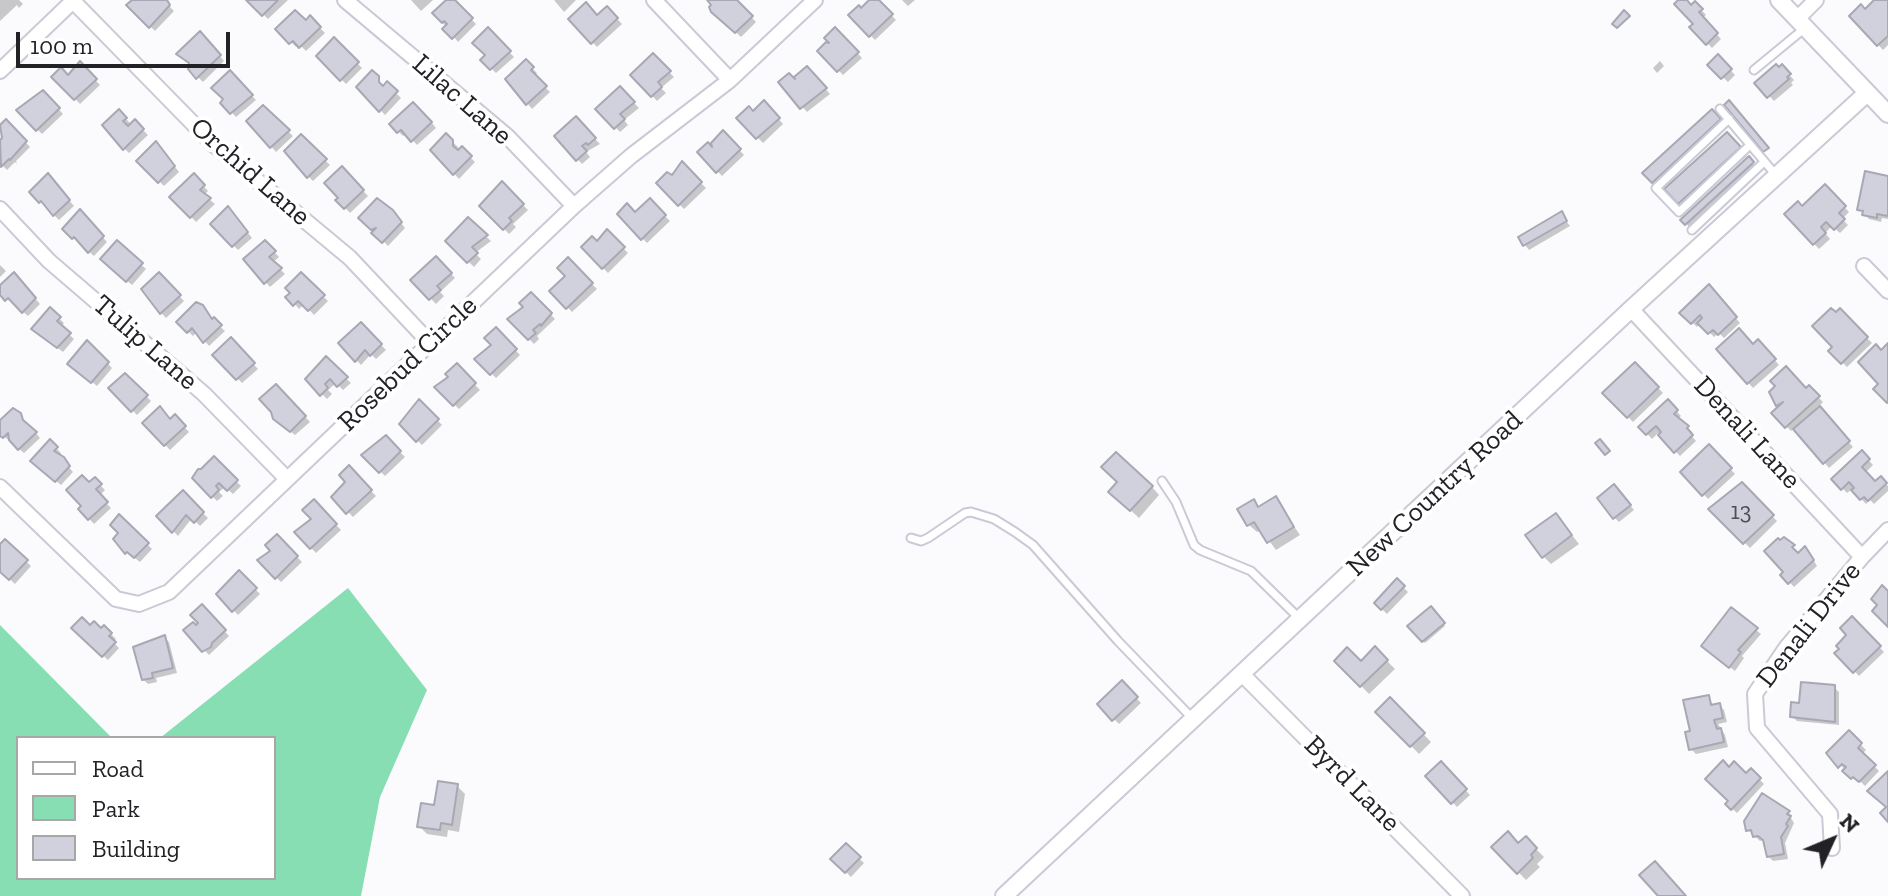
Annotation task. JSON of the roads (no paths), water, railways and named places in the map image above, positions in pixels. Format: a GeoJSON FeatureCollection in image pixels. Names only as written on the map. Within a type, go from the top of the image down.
{"type":"FeatureCollection","features":[{"type":"Feature","properties":{"kind":"street"},"geometry":{"type":"LineString","coordinates":[[0,71],[73,0]]}},
{"type":"Feature","properties":{"kind":"street","name":"Orchid Lane"},"geometry":{"type":"LineString","coordinates":[[73,0],[213,144],[350,258],[430,343]]}},
{"type":"Feature","properties":{"kind":"street","name":"Lilac Lane"},"geometry":{"type":"LineString","coordinates":[[345,0],[508,137],[574,206]]}},
{"type":"Feature","properties":{"kind":"street"},"geometry":{"type":"LineString","coordinates":[[654,0],[730,80]]}},
{"type":"Feature","properties":{"kind":"street","name":"Rosebud Circle"},"geometry":{"type":"LineString","coordinates":[[0,487],[116,599],[139,604],[169,592],[574,206],[631,156],[730,80],[815,0]]}},
{"type":"Feature","properties":{"kind":"street"},"geometry":{"type":"LineString","coordinates":[[1779,0],[1888,114]]}},
{"type":"Feature","properties":{"kind":"street"},"geometry":{"type":"LineString","coordinates":[[1801,23],[1816,0]]}},
{"type":"Feature","properties":{"kind":"street","name":"New Country Road"},"geometry":{"type":"LineString","coordinates":[[1004,896],[1631,309],[1867,93]]}},
{"type":"Feature","properties":{"kind":"street","name":"Tulip Lane"},"geometry":{"type":"LineString","coordinates":[[0,209],[49,261],[204,394],[287,479]]}},
{"type":"Feature","properties":{"kind":"street"},"geometry":{"type":"LineString","coordinates":[[1864,266],[1888,291]]}},
{"type":"Feature","properties":{"kind":"street","name":"Denali Lane"},"geometry":{"type":"LineString","coordinates":[[1631,309],[1862,557]]}},
{"type":"Feature","properties":{"kind":"street","name":"Denali Drive"},"geometry":{"type":"LineString","coordinates":[[1832,848],[1830,814],[1757,728],[1755,694],[1786,648],[1888,530]]}},
{"type":"Feature","properties":{"kind":"street","name":"Byrd Lane"},"geometry":{"type":"LineString","coordinates":[[1242,674],[1462,896]]}},
{"type":"Feature","properties":{"kind":"lane"},"geometry":{"type":"LineString","coordinates":[[1754,70],[1801,23]]}},
{"type":"Feature","properties":{"kind":"lane"},"geometry":{"type":"LineString","coordinates":[[1720,109],[1776,176]]}},
{"type":"Feature","properties":{"kind":"lane"},"geometry":{"type":"LineString","coordinates":[[1729,119],[1656,188],[1679,212],[1750,145]]}},
{"type":"Feature","properties":{"kind":"lane"},"geometry":{"type":"LineString","coordinates":[[1692,230],[1763,163]]}},
{"type":"Feature","properties":{"kind":"lane"},"geometry":{"type":"LineString","coordinates":[[1162,481],[1176,502],[1194,545],[1251,571],[1301,620]]}},
{"type":"Feature","properties":{"kind":"lane"},"geometry":{"type":"LineString","coordinates":[[911,538],[921,541],[928,538],[971,512],[994,519],[1015,532],[1033,545],[1118,641],[1193,719]]}}]}
